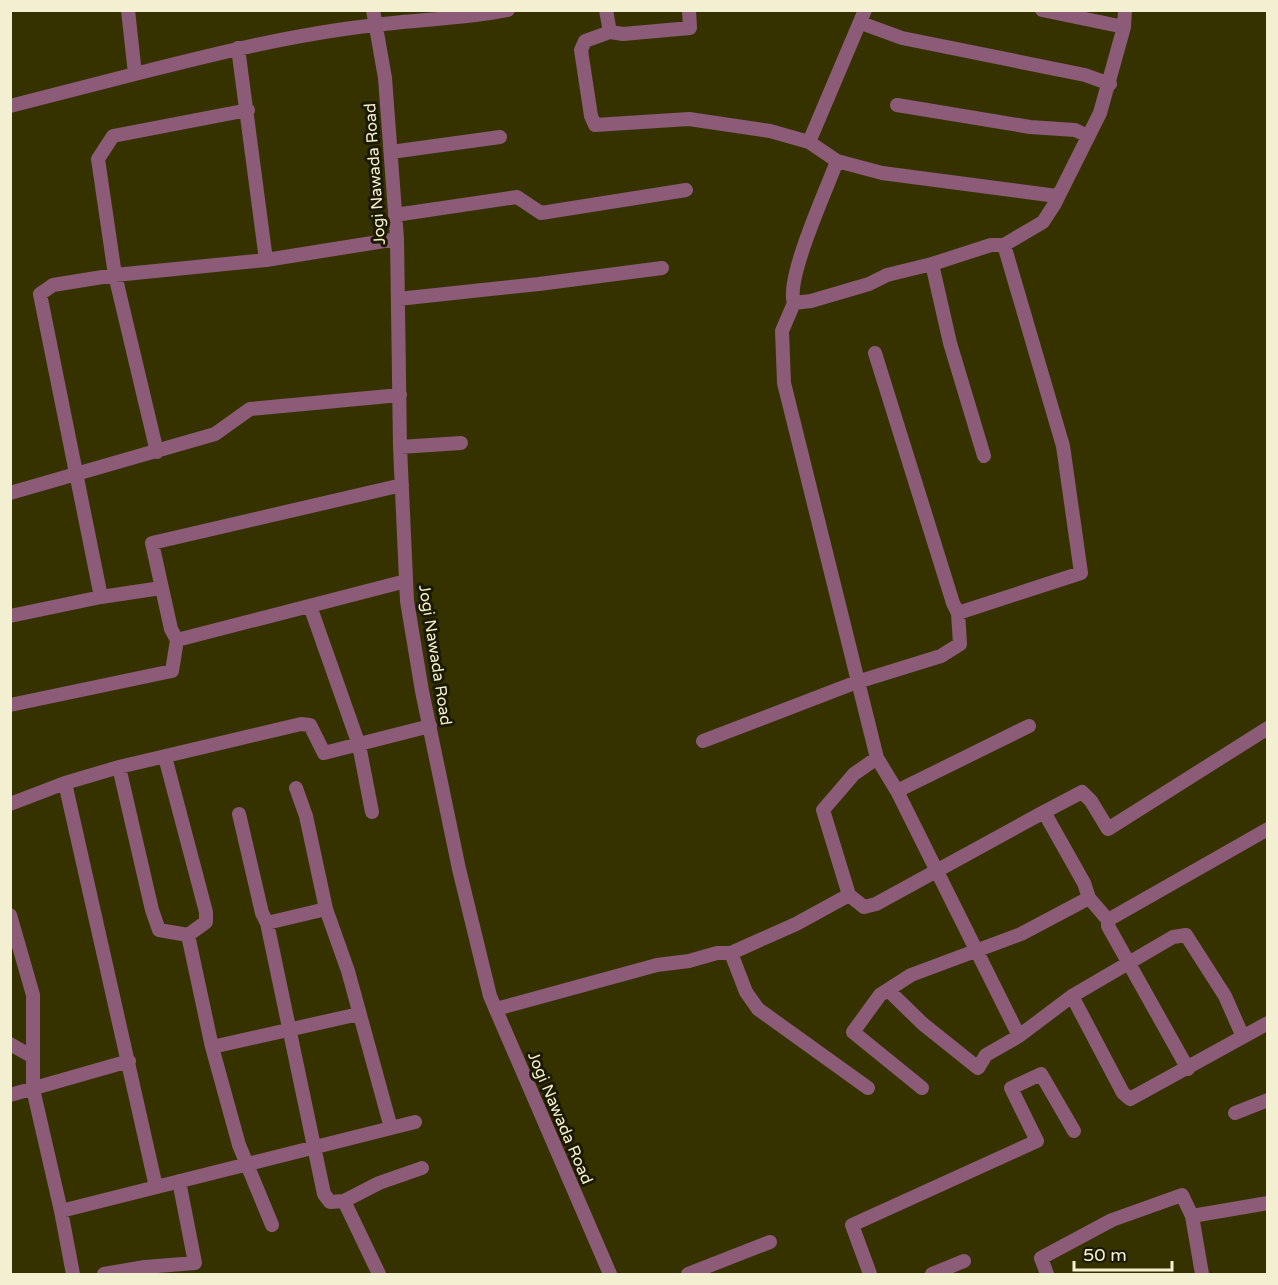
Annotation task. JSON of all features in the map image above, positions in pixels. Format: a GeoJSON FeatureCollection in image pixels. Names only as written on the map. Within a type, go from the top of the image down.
{"type":"FeatureCollection","features":[{"type":"Feature","properties":{"kind":"street"},"geometry":{"type":"LineString","coordinates":[[128,10],[135,74]]}},
{"type":"Feature","properties":{"kind":"street"},"geometry":{"type":"LineString","coordinates":[[10,106],[238,48],[374,18],[473,17],[508,10]]}},
{"type":"Feature","properties":{"kind":"street"},"geometry":{"type":"LineString","coordinates":[[606,10],[610,32]]}},
{"type":"Feature","properties":{"kind":"street"},"geometry":{"type":"LineString","coordinates":[[689,10],[690,28],[623,34],[610,32],[585,41],[581,50],[591,116],[595,125],[689,118],[770,131],[809,142],[837,161],[882,173],[1057,196]]}},
{"type":"Feature","properties":{"kind":"street"},"geometry":{"type":"LineString","coordinates":[[1042,10],[1124,27]]}},
{"type":"Feature","properties":{"kind":"street"},"geometry":{"type":"LineString","coordinates":[[794,303],[811,301],[869,284],[887,275],[932,264],[991,245],[1004,245],[1043,222],[1054,206],[1088,136],[1110,84],[1124,27],[1125,10]]}},
{"type":"Feature","properties":{"kind":"street"},"geometry":{"type":"LineString","coordinates":[[809,142],[854,31],[863,17],[902,38],[1084,75],[1110,84]]}},
{"type":"Feature","properties":{"kind":"street","name":"Jogi Nawada Road"},"geometry":{"type":"LineString","coordinates":[[374,18],[385,78],[397,239],[400,447],[407,602],[430,726],[459,869],[490,996],[610,1275]]}},
{"type":"Feature","properties":{"kind":"street"},"geometry":{"type":"LineString","coordinates":[[238,48],[266,260]]}},
{"type":"Feature","properties":{"kind":"street"},"geometry":{"type":"LineString","coordinates":[[897,105],[1030,127],[1075,130],[1088,136]]}},
{"type":"Feature","properties":{"kind":"street"},"geometry":{"type":"LineString","coordinates":[[157,452],[116,275],[98,159],[113,136],[248,110]]}},
{"type":"Feature","properties":{"kind":"street"},"geometry":{"type":"LineString","coordinates":[[391,152],[500,137]]}},
{"type":"Feature","properties":{"kind":"street"},"geometry":{"type":"LineString","coordinates":[[837,161],[794,274],[790,295],[794,303],[782,331],[784,383],[877,758],[897,791],[1019,1036]]}},
{"type":"Feature","properties":{"kind":"street"},"geometry":{"type":"LineString","coordinates":[[395,215],[518,197],[541,213],[686,190]]}},
{"type":"Feature","properties":{"kind":"street"},"geometry":{"type":"LineString","coordinates":[[101,597],[40,294],[53,285],[116,275],[266,260],[397,239]]}},
{"type":"Feature","properties":{"kind":"street"},"geometry":{"type":"LineString","coordinates":[[958,613],[1081,573],[1063,446],[1004,245]]}},
{"type":"Feature","properties":{"kind":"street"},"geometry":{"type":"LineString","coordinates":[[932,264],[950,343],[984,456]]}},
{"type":"Feature","properties":{"kind":"street"},"geometry":{"type":"LineString","coordinates":[[398,299],[539,285],[662,268]]}},
{"type":"Feature","properties":{"kind":"street"},"geometry":{"type":"LineString","coordinates":[[703,741],[858,682],[941,656],[957,648],[961,637],[958,613],[875,353]]}},
{"type":"Feature","properties":{"kind":"street"},"geometry":{"type":"LineString","coordinates":[[10,493],[215,434],[250,409],[399,394]]}},
{"type":"Feature","properties":{"kind":"street"},"geometry":{"type":"LineString","coordinates":[[400,447],[461,443]]}},
{"type":"Feature","properties":{"kind":"street"},"geometry":{"type":"LineString","coordinates":[[10,705],[172,671],[177,640],[171,629],[152,543],[402,485]]}},
{"type":"Feature","properties":{"kind":"street"},"geometry":{"type":"LineString","coordinates":[[177,640],[406,581]]}},
{"type":"Feature","properties":{"kind":"street"},"geometry":{"type":"LineString","coordinates":[[10,616],[101,597],[161,588]]}},
{"type":"Feature","properties":{"kind":"street"},"geometry":{"type":"LineString","coordinates":[[310,606],[359,745],[372,812]]}},
{"type":"Feature","properties":{"kind":"street"},"geometry":{"type":"LineString","coordinates":[[10,804],[65,783],[119,767],[301,724],[310,726],[324,753],[430,726]]}},
{"type":"Feature","properties":{"kind":"street"},"geometry":{"type":"LineString","coordinates":[[897,791],[1029,726]]}},
{"type":"Feature","properties":{"kind":"street"},"geometry":{"type":"LineString","coordinates":[[877,758],[854,774],[823,810],[849,895],[864,907],[876,904],[1082,792],[1091,801],[1108,829],[1268,728]]}},
{"type":"Feature","properties":{"kind":"street"},"geometry":{"type":"LineString","coordinates":[[119,767],[152,910],[159,930],[188,934],[206,922],[206,912],[165,757]]}},
{"type":"Feature","properties":{"kind":"street"},"geometry":{"type":"LineString","coordinates":[[65,783],[156,1187]]}},
{"type":"Feature","properties":{"kind":"street"},"geometry":{"type":"LineString","coordinates":[[296,788],[306,816],[326,909],[348,971],[391,1128]]}},
{"type":"Feature","properties":{"kind":"street"},"geometry":{"type":"LineString","coordinates":[[1044,812],[1084,884],[1089,898],[1108,920],[1108,926],[1188,1069]]}},
{"type":"Feature","properties":{"kind":"street"},"geometry":{"type":"LineString","coordinates":[[239,814],[262,912],[267,923],[316,1147],[324,1194],[330,1202],[344,1201],[379,1183],[422,1168]]}},
{"type":"Feature","properties":{"kind":"street"},"geometry":{"type":"LineString","coordinates":[[1108,920],[1267,830]]}},
{"type":"Feature","properties":{"kind":"street"},"geometry":{"type":"LineString","coordinates":[[496,1009],[657,965],[689,961],[717,953],[730,953],[796,924],[849,895]]}},
{"type":"Feature","properties":{"kind":"street"},"geometry":{"type":"LineString","coordinates":[[922,1088],[852,1032],[880,995],[911,975],[976,953],[1021,934],[1089,898]]}},
{"type":"Feature","properties":{"kind":"street"},"geometry":{"type":"LineString","coordinates":[[267,923],[326,909]]}},
{"type":"Feature","properties":{"kind":"street"},"geometry":{"type":"LineString","coordinates":[[10,915],[14,942],[33,995],[33,1089],[73,1275]]}},
{"type":"Feature","properties":{"kind":"street"},"geometry":{"type":"LineString","coordinates":[[188,934],[212,1047],[239,1145],[272,1225]]}},
{"type":"Feature","properties":{"kind":"street"},"geometry":{"type":"LineString","coordinates":[[888,990],[923,1024],[978,1068],[986,1055],[1019,1036],[1072,996],[1173,937],[1186,935],[1225,996],[1243,1037]]}},
{"type":"Feature","properties":{"kind":"street"},"geometry":{"type":"LineString","coordinates":[[730,953],[746,992],[758,1009],[868,1088]]}},
{"type":"Feature","properties":{"kind":"street"},"geometry":{"type":"LineString","coordinates":[[1072,996],[1123,1093],[1130,1099],[1268,1023]]}},
{"type":"Feature","properties":{"kind":"street"},"geometry":{"type":"LineString","coordinates":[[212,1047],[359,1014]]}},
{"type":"Feature","properties":{"kind":"street"},"geometry":{"type":"LineString","coordinates":[[10,1044],[33,1057]]}},
{"type":"Feature","properties":{"kind":"street"},"geometry":{"type":"LineString","coordinates":[[10,1095],[129,1060]]}},
{"type":"Feature","properties":{"kind":"street"},"geometry":{"type":"LineString","coordinates":[[870,1275],[852,1226],[1037,1141],[1011,1088],[1041,1074],[1074,1131]]}},
{"type":"Feature","properties":{"kind":"street"},"geometry":{"type":"LineString","coordinates":[[1235,1113],[1268,1100]]}},
{"type":"Feature","properties":{"kind":"street"},"geometry":{"type":"LineString","coordinates":[[61,1211],[415,1122]]}},
{"type":"Feature","properties":{"kind":"street"},"geometry":{"type":"LineString","coordinates":[[104,1275],[146,1267],[195,1263],[179,1181]]}},
{"type":"Feature","properties":{"kind":"street"},"geometry":{"type":"LineString","coordinates":[[1047,1275],[1041,1258],[1112,1220],[1182,1195],[1192,1216],[1202,1275]]}},
{"type":"Feature","properties":{"kind":"street"},"geometry":{"type":"LineString","coordinates":[[344,1201],[379,1275]]}},
{"type":"Feature","properties":{"kind":"street"},"geometry":{"type":"LineString","coordinates":[[1192,1216],[1268,1203]]}},
{"type":"Feature","properties":{"kind":"street"},"geometry":{"type":"LineString","coordinates":[[688,1275],[770,1242]]}},
{"type":"Feature","properties":{"kind":"street"},"geometry":{"type":"LineString","coordinates":[[932,1275],[964,1261]]}}]}
